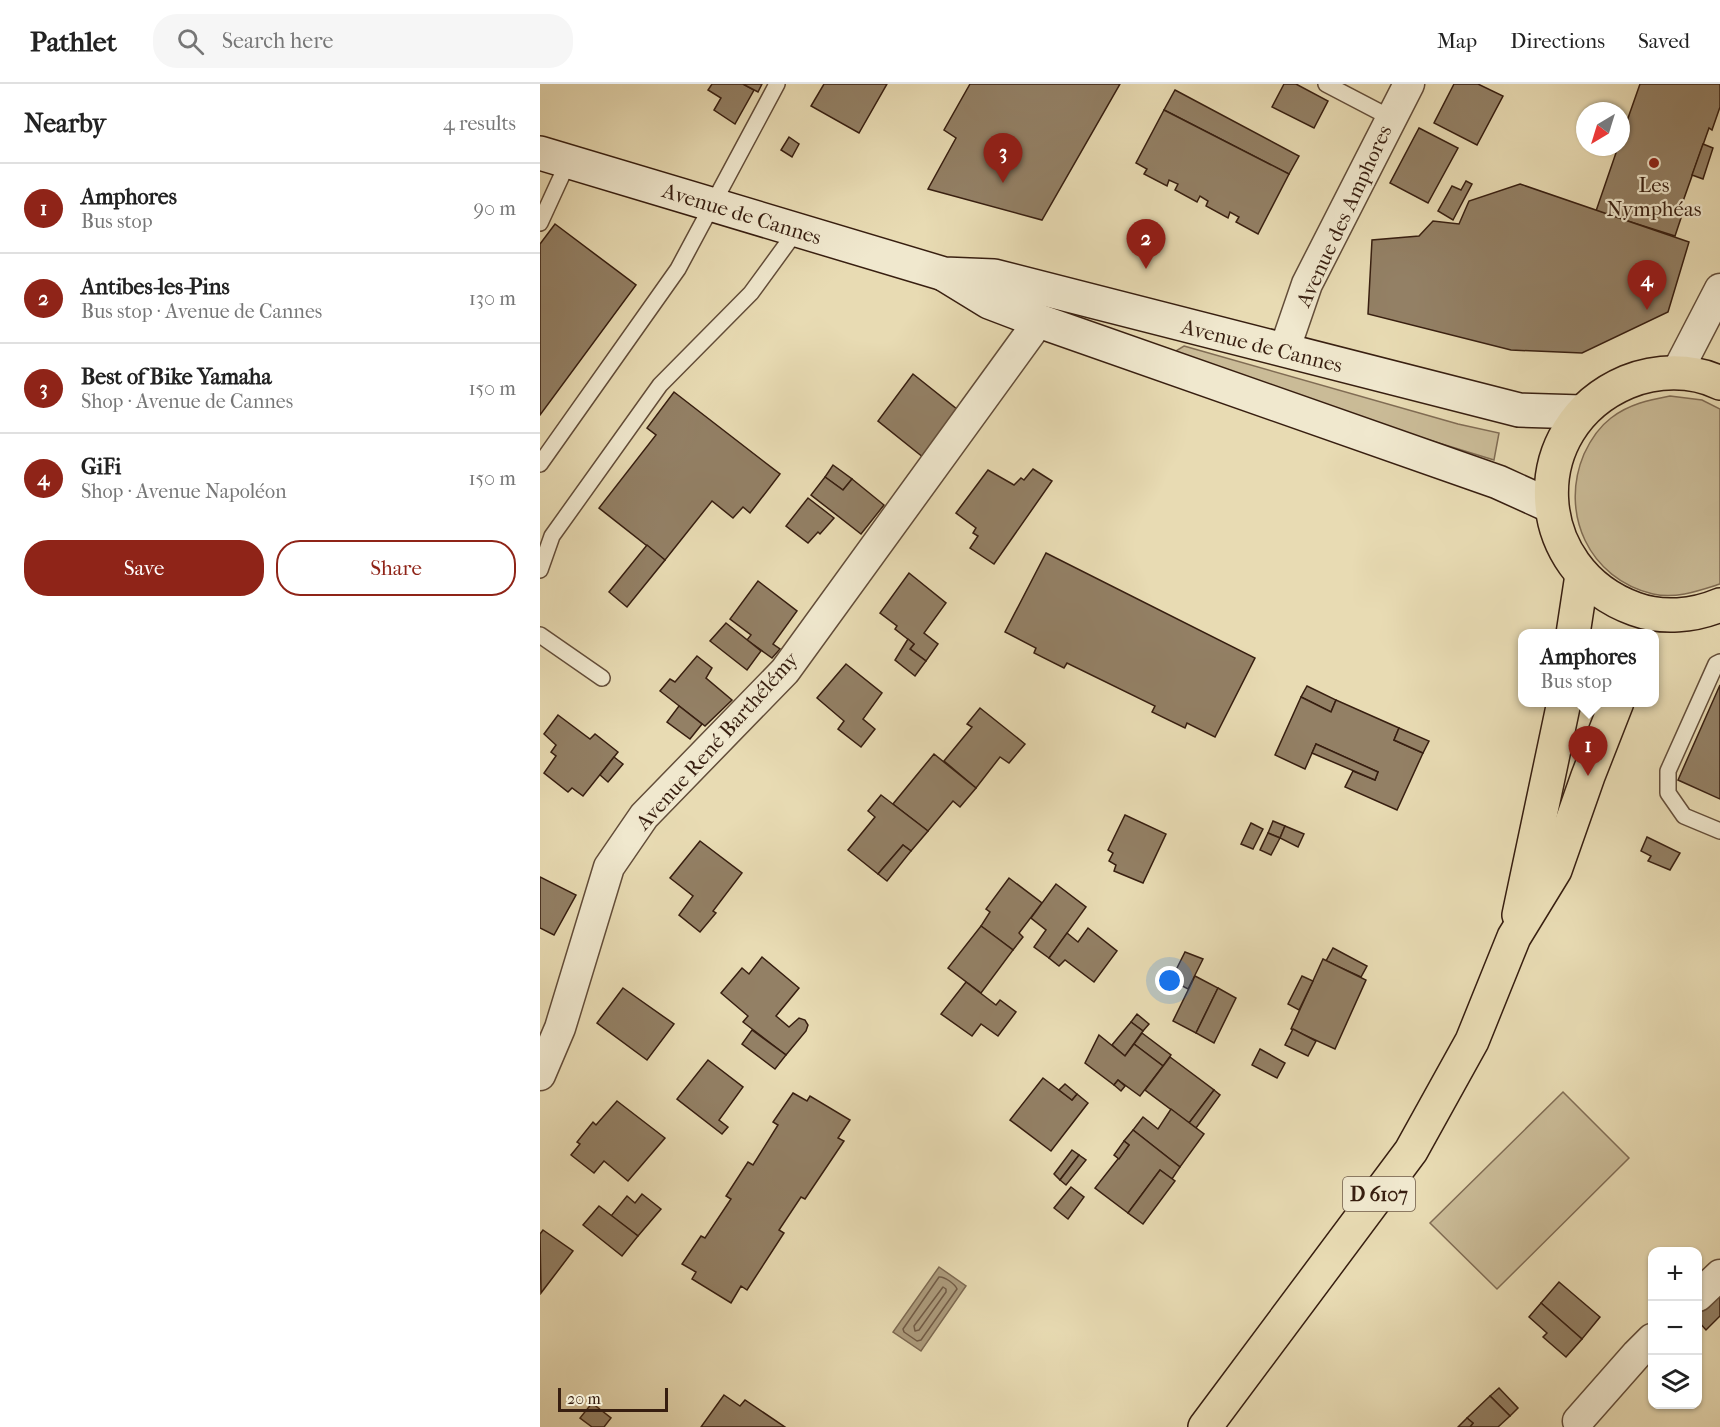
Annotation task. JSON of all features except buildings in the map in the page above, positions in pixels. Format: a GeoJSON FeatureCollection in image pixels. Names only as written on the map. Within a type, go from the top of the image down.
{"type":"FeatureCollection","features":[{"type":"Feature","properties":{"kind":"main road","name":"Avenue de Cannes"},"geometry":{"type":"LineString","coordinates":[[554,157],[944,274],[994,276],[1520,411],[1582,412]]}},
{"type":"Feature","properties":{"kind":"main road","name":"Avenue de Cannes"},"geometry":{"type":"LineString","coordinates":[[944,274],[989,302],[1153,362],[1498,482],[1551,506]]}},
{"type":"Feature","properties":{"kind":"main road"},"geometry":{"type":"LineString","coordinates":[[1039,321],[1055,291]]}},
{"type":"Feature","properties":{"kind":"main road"},"geometry":{"type":"LineString","coordinates":[[1153,362],[1180,325]]}},
{"type":"Feature","properties":{"kind":"main road"},"geometry":{"type":"LineString","coordinates":[[1720,383],[1710,378],[1677,372],[1642,376],[1609,390],[1582,412],[1567,433],[1557,456],[1551,481],[1551,506],[1557,531],[1567,555],[1582,575],[1600,592],[1646,613],[1662,626],[1720,605]]}},
{"type":"Feature","properties":{"kind":"main road"},"geometry":{"type":"LineString","coordinates":[[1574,629],[1582,575]]}},
{"type":"Feature","properties":{"kind":"main road","name":"D 6107"},"geometry":{"type":"LineString","coordinates":[[1514,937],[1563,707]]}},
{"type":"Feature","properties":{"kind":"main road","name":"D 6107"},"geometry":{"type":"LineString","coordinates":[[1205,1427],[1412,1151],[1472,1041],[1514,937],[1555,870],[1615,707]]}},
{"type":"Feature","properties":{"kind":"street","name":"Avenue des Amphores"},"geometry":{"type":"LineString","coordinates":[[1284,351],[1307,284],[1409,84]]}},
{"type":"Feature","properties":{"kind":"street"},"geometry":{"type":"LineString","coordinates":[[1677,372],[1720,289]]}},
{"type":"Feature","properties":{"kind":"street","name":"Avenue René Barthélémy"},"geometry":{"type":"LineString","coordinates":[[540,1075],[560,1028],[609,867],[644,816],[785,670],[1039,321]]}},
{"type":"Feature","properties":{"kind":"street"},"geometry":{"type":"LineString","coordinates":[[1702,1292],[1720,1275]]}},
{"type":"Feature","properties":{"kind":"street"},"geometry":{"type":"LineString","coordinates":[[1578,1421],[1648,1344]]}},
{"type":"Feature","properties":{"kind":"lane"},"geometry":{"type":"LineString","coordinates":[[540,464],[678,270],[777,84]]}},
{"type":"Feature","properties":{"kind":"lane"},"geometry":{"type":"LineString","coordinates":[[1326,84],[1391,118]]}},
{"type":"Feature","properties":{"kind":"lane"},"geometry":{"type":"LineString","coordinates":[[540,223],[554,157]]}},
{"type":"Feature","properties":{"kind":"lane"},"geometry":{"type":"LineString","coordinates":[[540,570],[552,536],[660,385],[751,293],[797,230]]}},
{"type":"Feature","properties":{"kind":"lane"},"geometry":{"type":"LineString","coordinates":[[540,635],[602,678]]}},
{"type":"Feature","properties":{"kind":"lane"},"geometry":{"type":"LineString","coordinates":[[1720,662],[1716,664],[1668,771],[1668,793],[1684,816],[1720,831]]}},
{"type":"Feature","properties":{"kind":"shaded area"},"geometry":{"type":"Polygon","coordinates":[[[1184,346],[1458,424],[1499,433],[1494,460],[1338,412],[1174,352],[1184,346]]]}},
{"type":"Feature","properties":{"kind":"shaded area"},"geometry":{"type":"Polygon","coordinates":[[[1670,396],[1702,400],[1720,409],[1720,584],[1670,596],[1653,594],[1631,586],[1612,574],[1596,559],[1585,540],[1578,520],[1575,499],[1577,476],[1584,454],[1592,439],[1603,426],[1618,413],[1632,406],[1670,396]]]}},
{"type":"Feature","properties":{"kind":"shaded area"},"geometry":{"type":"Polygon","coordinates":[[[1563,1092],[1629,1158],[1497,1289],[1430,1223],[1563,1092]]]}},
{"type":"Feature","properties":{"kind":"water"},"geometry":{"type":"Polygon","coordinates":[[[939,1267],[966,1286],[921,1351],[893,1332],[939,1267]]]}},
{"type":"Feature","properties":{"kind":"place","name":"Les Nymphéas"},"geometry":{"type":"Point","coordinates":[1654,163]}},
{"type":"Feature","properties":{"kind":"place","name":"Best of Bike Yamaha"},"geometry":{"type":"Point","coordinates":[1003,183]}},
{"type":"Feature","properties":{"kind":"place","name":"Antibes-les-Pins"},"geometry":{"type":"Point","coordinates":[1146,269]}},
{"type":"Feature","properties":{"kind":"place","name":"GiFi"},"geometry":{"type":"Point","coordinates":[1647,310]}},
{"type":"Feature","properties":{"kind":"place","name":"Amphores"},"geometry":{"type":"Point","coordinates":[1588,776]}}]}
